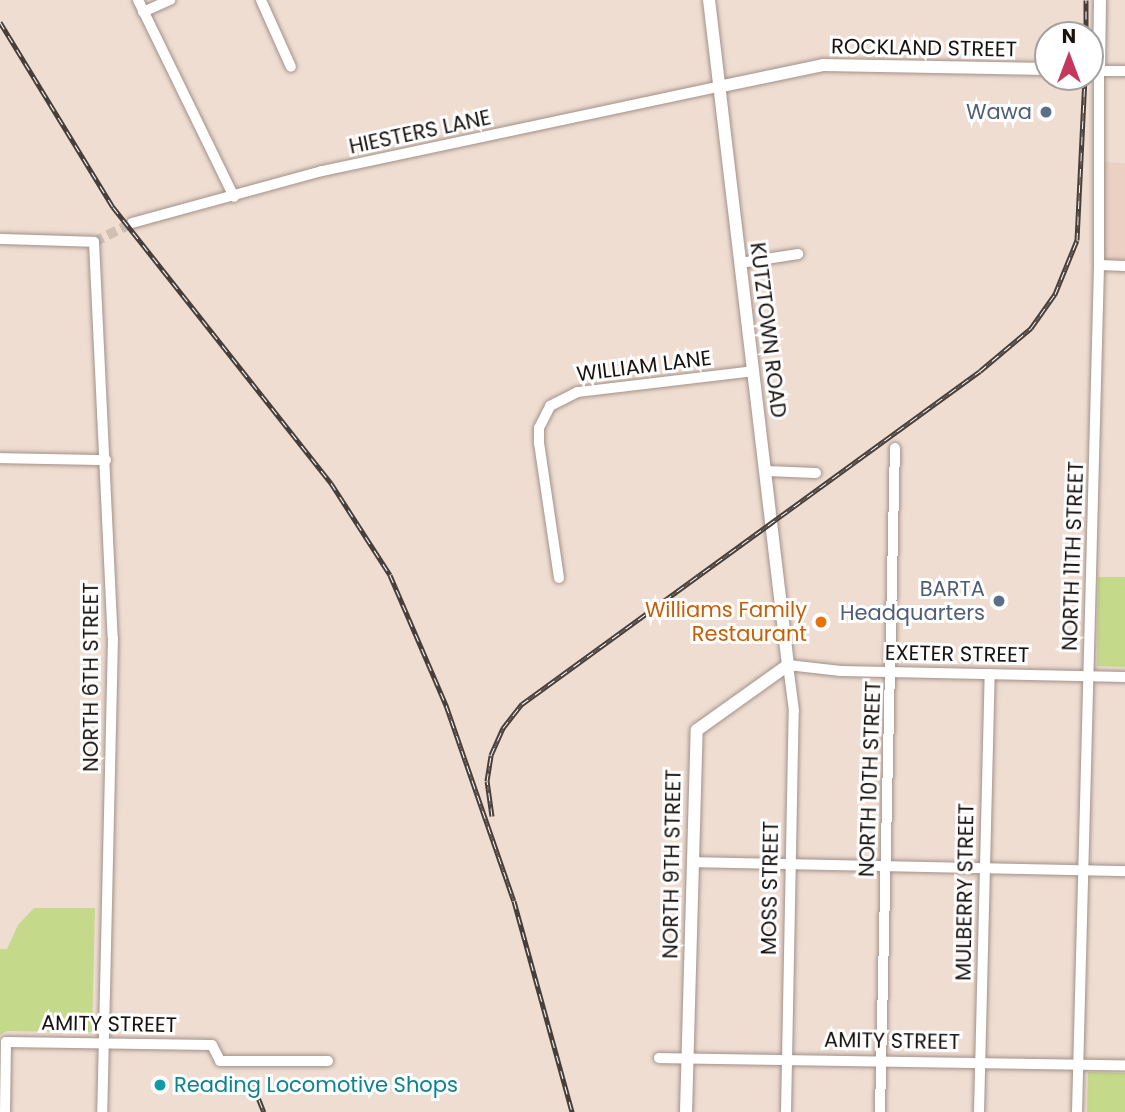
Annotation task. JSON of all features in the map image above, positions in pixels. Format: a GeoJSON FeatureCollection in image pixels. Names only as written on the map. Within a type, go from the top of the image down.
{"type":"FeatureCollection","features":[{"type":"Feature","properties":{"kind":"main road","name":"KUTZTOWN ROAD"},"geometry":{"type":"LineString","coordinates":[[709,0],[789,665]]}},
{"type":"Feature","properties":{"kind":"main road","name":"NORTH 11TH STREET"},"geometry":{"type":"LineString","coordinates":[[1098,21],[1100,0]]}},
{"type":"Feature","properties":{"kind":"main road","name":"ROCKLAND STREET"},"geometry":{"type":"LineString","coordinates":[[718,88],[823,65],[1034,69]]}},
{"type":"Feature","properties":{"kind":"main road","name":"NORTH 9TH STREET"},"geometry":{"type":"LineString","coordinates":[[686,1112],[698,727],[789,665]]}},
{"type":"Feature","properties":{"kind":"street"},"geometry":{"type":"LineString","coordinates":[[138,0],[234,197]]}},
{"type":"Feature","properties":{"kind":"street"},"geometry":{"type":"LineString","coordinates":[[144,12],[170,0]]}},
{"type":"Feature","properties":{"kind":"street"},"geometry":{"type":"LineString","coordinates":[[261,0],[292,67]]}},
{"type":"Feature","properties":{"kind":"street"},"geometry":{"type":"LineString","coordinates":[[1104,70],[1125,71]]}},
{"type":"Feature","properties":{"kind":"street","name":"HIESTERS LANE"},"geometry":{"type":"LineString","coordinates":[[132,223],[322,171],[718,88]]}},
{"type":"Feature","properties":{"kind":"street","name":"NORTH 11TH STREET"},"geometry":{"type":"LineString","coordinates":[[1077,1112],[1099,265],[1095,91]]}},
{"type":"Feature","properties":{"kind":"street","name":"NORTH 6TH STREET"},"geometry":{"type":"LineString","coordinates":[[0,239],[94,242],[113,642],[102,1112]]}},
{"type":"Feature","properties":{"kind":"street"},"geometry":{"type":"LineString","coordinates":[[740,263],[798,254]]}},
{"type":"Feature","properties":{"kind":"street"},"geometry":{"type":"LineString","coordinates":[[1099,265],[1125,266]]}},
{"type":"Feature","properties":{"kind":"street","name":"WILLIAM LANE"},"geometry":{"type":"LineString","coordinates":[[559,578],[539,443],[539,428],[550,406],[578,392],[754,371]]}},
{"type":"Feature","properties":{"kind":"street","name":"NORTH 10TH STREET"},"geometry":{"type":"LineString","coordinates":[[880,1112],[895,447]]}},
{"type":"Feature","properties":{"kind":"street"},"geometry":{"type":"LineString","coordinates":[[0,458],[106,460]]}},
{"type":"Feature","properties":{"kind":"street"},"geometry":{"type":"LineString","coordinates":[[766,471],[816,473]]}},
{"type":"Feature","properties":{"kind":"street","name":"EXETER STREET"},"geometry":{"type":"LineString","coordinates":[[789,665],[892,672],[1125,677]]}},
{"type":"Feature","properties":{"kind":"street","name":"MOSS STREET"},"geometry":{"type":"LineString","coordinates":[[786,1112],[794,711],[789,665]]}},
{"type":"Feature","properties":{"kind":"street","name":"MULBERRY STREET"},"geometry":{"type":"LineString","coordinates":[[979,1112],[990,674]]}},
{"type":"Feature","properties":{"kind":"street"},"geometry":{"type":"LineString","coordinates":[[692,862],[1125,871]]}},
{"type":"Feature","properties":{"kind":"street","name":"AMITY STREET"},"geometry":{"type":"LineString","coordinates":[[5,1112],[6,1042],[212,1045],[220,1061],[328,1061]]}},
{"type":"Feature","properties":{"kind":"street","name":"AMITY STREET"},"geometry":{"type":"LineString","coordinates":[[659,1058],[687,1056],[1125,1065]]}},
{"type":"Feature","properties":{"kind":"shaded area"},"geometry":{"type":"Polygon","coordinates":[[[1100,162],[1125,163],[1125,266],[1099,265],[1100,162]]]}},
{"type":"Feature","properties":{"kind":"green space"},"geometry":{"type":"Polygon","coordinates":[[[1098,577],[1125,577],[1125,667],[1097,666],[1098,577]]]}},
{"type":"Feature","properties":{"kind":"green space"},"geometry":{"type":"Polygon","coordinates":[[[34,908],[95,908],[92,1032],[7,1031],[0,1035],[0,949],[7,949],[18,925],[34,908]]]}},
{"type":"Feature","properties":{"kind":"green space"},"geometry":{"type":"Polygon","coordinates":[[[1088,1072],[1125,1073],[1125,1112],[1087,1112],[1088,1072]]]}},
{"type":"Feature","properties":{"kind":"tunnel"},"geometry":{"type":"LineString","coordinates":[[94,242],[132,223]]}},
{"type":"Feature","properties":{"kind":"railway"},"geometry":{"type":"LineString","coordinates":[[1086,0],[1086,21]]}},
{"type":"Feature","properties":{"kind":"railway"},"geometry":{"type":"LineString","coordinates":[[0,22],[113,207],[331,483],[390,575],[446,705],[514,901],[572,1112]]}},
{"type":"Feature","properties":{"kind":"railway"},"geometry":{"type":"LineString","coordinates":[[492,816],[487,781],[491,755],[503,728],[522,704],[980,371],[1031,328],[1055,294],[1077,240],[1084,91]]}},
{"type":"Feature","properties":{"kind":"railway"},"geometry":{"type":"LineString","coordinates":[[253,1085],[264,1112]]}},
{"type":"Feature","properties":{"kind":"place","name":"Wawa"},"geometry":{"type":"Point","coordinates":[1046,112]}},
{"type":"Feature","properties":{"kind":"place","name":"BARTA Headquarters"},"geometry":{"type":"Point","coordinates":[999,601]}},
{"type":"Feature","properties":{"kind":"place","name":"Williams Family Restaurant"},"geometry":{"type":"Point","coordinates":[821,622]}},
{"type":"Feature","properties":{"kind":"place","name":"Reading Locomotive Shops"},"geometry":{"type":"Point","coordinates":[160,1085]}}]}
